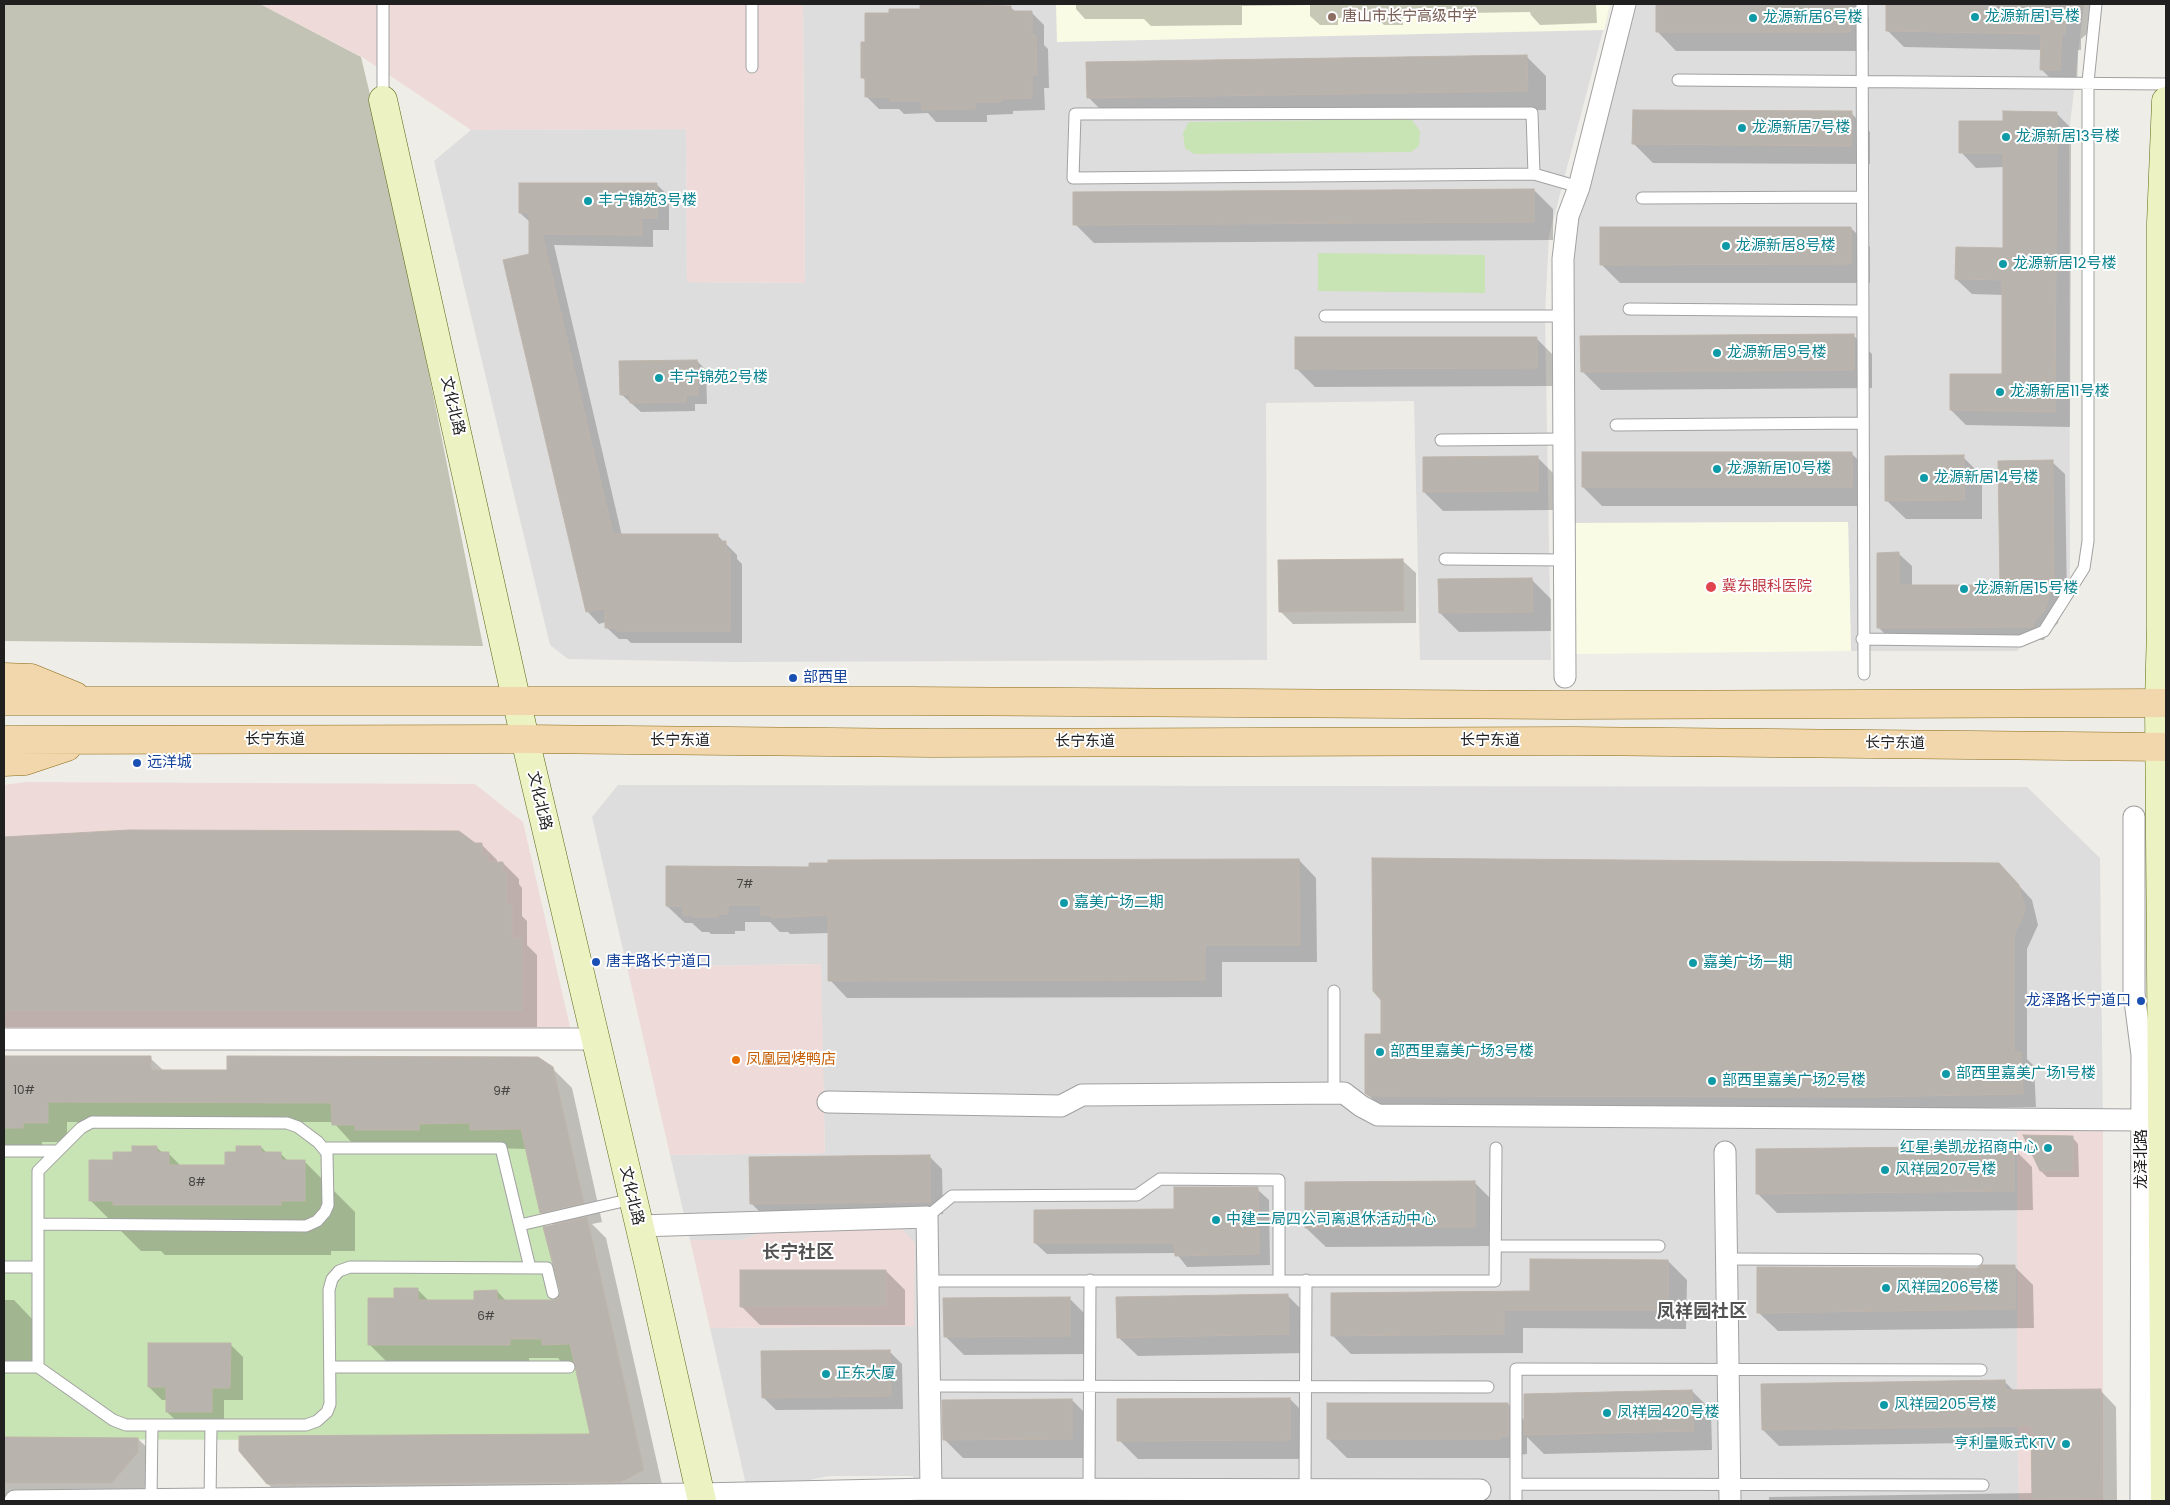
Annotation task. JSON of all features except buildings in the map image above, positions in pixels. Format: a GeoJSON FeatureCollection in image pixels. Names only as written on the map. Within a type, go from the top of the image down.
{"type":"FeatureCollection","features":[{"type":"Feature","properties":{"kind":"main road"},"geometry":{"type":"LineString","coordinates":[[4,678],[31,678],[88,701]]}},
{"type":"Feature","properties":{"kind":"main road"},"geometry":{"type":"LineString","coordinates":[[4,701],[920,701],[1555,705],[2163,703]]}},
{"type":"Feature","properties":{"kind":"main road"},"geometry":{"type":"LineString","coordinates":[[4,762],[25,762],[90,739]]}},
{"type":"Feature","properties":{"kind":"main road","name":"长宁东道"},"geometry":{"type":"LineString","coordinates":[[4,740],[1574,741],[2163,747]]}},
{"type":"Feature","properties":{"kind":"street"},"geometry":{"type":"LineString","coordinates":[[1565,677],[1563,259],[1568,216],[1579,187],[1625,4]]}},
{"type":"Feature","properties":{"kind":"street","name":"文化北路"},"geometry":{"type":"LineString","coordinates":[[383,100],[525,740],[701,1498]]}},
{"type":"Feature","properties":{"kind":"street","name":"龙泽北路"},"geometry":{"type":"LineString","coordinates":[[2165,1501],[2161,223],[2166,101]]}},
{"type":"Feature","properties":{"kind":"street","name":"龙泽北路"},"geometry":{"type":"LineString","coordinates":[[2134,817],[2134,993],[2142,1055],[2141,1501]]}},
{"type":"Feature","properties":{"kind":"street"},"geometry":{"type":"LineString","coordinates":[[4,1039],[595,1039]]}},
{"type":"Feature","properties":{"kind":"street"},"geometry":{"type":"LineString","coordinates":[[828,1102],[1061,1106],[1082,1095],[1344,1093],[1361,1106],[1378,1114],[2142,1120]]}},
{"type":"Feature","properties":{"kind":"street"},"geometry":{"type":"LineString","coordinates":[[1725,1152],[1730,1493]]}},
{"type":"Feature","properties":{"kind":"street"},"geometry":{"type":"LineString","coordinates":[[638,1226],[927,1217],[931,1489]]}},
{"type":"Feature","properties":{"kind":"street"},"geometry":{"type":"LineString","coordinates":[[15,1501],[701,1498],[931,1489],[1480,1490]]}},
{"type":"Feature","properties":{"kind":"lane"},"geometry":{"type":"LineString","coordinates":[[383,4],[383,100]]}},
{"type":"Feature","properties":{"kind":"lane"},"geometry":{"type":"LineString","coordinates":[[752,4],[752,68]]}},
{"type":"Feature","properties":{"kind":"lane"},"geometry":{"type":"LineString","coordinates":[[1862,4],[1862,639],[1864,674]]}},
{"type":"Feature","properties":{"kind":"lane"},"geometry":{"type":"LineString","coordinates":[[1862,639],[2020,641],[2044,631],[2084,568],[2088,541],[2088,82],[2096,4]]}},
{"type":"Feature","properties":{"kind":"lane"},"geometry":{"type":"LineString","coordinates":[[1678,80],[2166,84]]}},
{"type":"Feature","properties":{"kind":"lane"},"geometry":{"type":"LineString","coordinates":[[1534,174],[1532,113],[1075,114],[1073,178],[1534,174],[1579,187]]}},
{"type":"Feature","properties":{"kind":"lane"},"geometry":{"type":"LineString","coordinates":[[1642,198],[1861,197]]}},
{"type":"Feature","properties":{"kind":"lane"},"geometry":{"type":"LineString","coordinates":[[1628,309],[1862,311]]}},
{"type":"Feature","properties":{"kind":"lane"},"geometry":{"type":"LineString","coordinates":[[1325,316],[1563,316]]}},
{"type":"Feature","properties":{"kind":"lane"},"geometry":{"type":"LineString","coordinates":[[1616,425],[1862,422]]}},
{"type":"Feature","properties":{"kind":"lane"},"geometry":{"type":"LineString","coordinates":[[1441,440],[1564,440]]}},
{"type":"Feature","properties":{"kind":"lane"},"geometry":{"type":"LineString","coordinates":[[1445,559],[1564,560]]}},
{"type":"Feature","properties":{"kind":"lane"},"geometry":{"type":"LineString","coordinates":[[1334,991],[1334,1093]]}},
{"type":"Feature","properties":{"kind":"lane"},"geometry":{"type":"LineString","coordinates":[[38,1224],[306,1226],[317,1221],[328,1205],[327,1153],[324,1148],[298,1127],[286,1123],[92,1122],[81,1128],[38,1171],[38,1224],[38,1367]]}},
{"type":"Feature","properties":{"kind":"lane"},"geometry":{"type":"LineString","coordinates":[[324,1148],[502,1148],[530,1268]]}},
{"type":"Feature","properties":{"kind":"lane"},"geometry":{"type":"LineString","coordinates":[[928,1281],[1495,1281],[1496,1148]]}},
{"type":"Feature","properties":{"kind":"lane"},"geometry":{"type":"LineString","coordinates":[[4,1151],[58,1151]]}},
{"type":"Feature","properties":{"kind":"lane"},"geometry":{"type":"LineString","coordinates":[[927,1217],[952,1196],[1137,1195],[1160,1179],[1279,1180],[1279,1280]]}},
{"type":"Feature","properties":{"kind":"lane"},"geometry":{"type":"LineString","coordinates":[[520,1225],[632,1199]]}},
{"type":"Feature","properties":{"kind":"lane"},"geometry":{"type":"LineString","coordinates":[[1496,1246],[1659,1246]]}},
{"type":"Feature","properties":{"kind":"lane"},"geometry":{"type":"LineString","coordinates":[[1726,1259],[1977,1260]]}},
{"type":"Feature","properties":{"kind":"lane"},"geometry":{"type":"LineString","coordinates":[[4,1267],[38,1267]]}},
{"type":"Feature","properties":{"kind":"lane"},"geometry":{"type":"LineString","coordinates":[[4,1367],[38,1367],[113,1420],[126,1425],[306,1425],[317,1421],[326,1412],[330,1404],[329,1290],[332,1279],[339,1271],[350,1267],[547,1268],[553,1293]]}},
{"type":"Feature","properties":{"kind":"lane"},"geometry":{"type":"LineString","coordinates":[[1089,1489],[1090,1280]]}},
{"type":"Feature","properties":{"kind":"lane"},"geometry":{"type":"LineString","coordinates":[[1305,1490],[1306,1280]]}},
{"type":"Feature","properties":{"kind":"lane"},"geometry":{"type":"LineString","coordinates":[[330,1367],[569,1367]]}},
{"type":"Feature","properties":{"kind":"lane"},"geometry":{"type":"LineString","coordinates":[[1516,1501],[1516,1369],[1728,1371],[1981,1370]]}},
{"type":"Feature","properties":{"kind":"lane"},"geometry":{"type":"LineString","coordinates":[[930,1386],[1488,1387]]}},
{"type":"Feature","properties":{"kind":"lane"},"geometry":{"type":"LineString","coordinates":[[151,1500],[152,1425]]}},
{"type":"Feature","properties":{"kind":"lane"},"geometry":{"type":"LineString","coordinates":[[210,1500],[211,1425]]}},
{"type":"Feature","properties":{"kind":"lane"},"geometry":{"type":"LineString","coordinates":[[1516,1484],[1730,1493],[1983,1484]]}},
{"type":"Feature","properties":{"kind":"shaded area"},"geometry":{"type":"Polygon","coordinates":[[[4,4],[260,4],[361,57],[390,178],[483,646],[4,641],[4,4]]]}},
{"type":"Feature","properties":{"kind":"shaded area"},"geometry":{"type":"Polygon","coordinates":[[[260,4],[803,4],[805,283],[687,282],[686,129],[471,130],[362,57],[260,4]]]}},
{"type":"Feature","properties":{"kind":"shaded area"},"geometry":{"type":"Polygon","coordinates":[[[803,4],[1610,4],[1549,236],[1545,314],[1551,660],[1420,660],[1414,401],[1266,403],[1267,660],[732,662],[568,659],[550,645],[434,161],[471,130],[686,129],[687,282],[805,283],[803,4]]]}},
{"type":"Feature","properties":{"kind":"shaded area","name":"唐山市长宁高级中学"},"geometry":{"type":"Polygon","coordinates":[[[1056,4],[1610,4],[1604,30],[1057,42],[1056,4]]]}},
{"type":"Feature","properties":{"kind":"shaded area"},"geometry":{"type":"Polygon","coordinates":[[[1637,4],[2084,4],[2069,134],[2070,593],[2017,651],[1851,651],[1848,522],[1572,523],[1572,270],[1577,224],[1637,4]]]}},
{"type":"Feature","properties":{"kind":"shaded area","name":"冀东眼科医院"},"geometry":{"type":"Polygon","coordinates":[[[1848,522],[1851,651],[1575,654],[1572,523],[1848,522]]]}},
{"type":"Feature","properties":{"kind":"shaded area"},"geometry":{"type":"Polygon","coordinates":[[[26,782],[475,784],[523,822],[573,1040],[4,1040],[4,785],[26,782]]]}},
{"type":"Feature","properties":{"kind":"shaded area"},"geometry":{"type":"Polygon","coordinates":[[[618,785],[2027,787],[2100,858],[2103,1129],[2017,1129],[2019,1501],[914,1501],[913,1476],[829,1476],[766,1489],[747,1489],[710,1328],[914,1326],[770,1229],[742,1240],[690,1240],[670,1155],[825,1153],[820,964],[627,967],[592,817],[618,785]]]}},
{"type":"Feature","properties":{"kind":"shaded area","name":"凤凰园烤鸭店"},"geometry":{"type":"Polygon","coordinates":[[[821,964],[825,1153],[670,1155],[627,967],[821,964]]]}},
{"type":"Feature","properties":{"kind":"shaded area"},"geometry":{"type":"Polygon","coordinates":[[[2017,1129],[2103,1129],[2103,1501],[2019,1501],[2017,1129]]]}},
{"type":"Feature","properties":{"kind":"shaded area"},"geometry":{"type":"Polygon","coordinates":[[[901,1227],[915,1243],[914,1326],[710,1328],[690,1240],[742,1240],[770,1229],[901,1227]]]}},
{"type":"Feature","properties":{"kind":"green space"},"geometry":{"type":"Polygon","coordinates":[[[1411,119],[1420,131],[1419,146],[1411,152],[1194,154],[1185,148],[1183,133],[1189,122],[1411,119]]]}},
{"type":"Feature","properties":{"kind":"green space"},"geometry":{"type":"Polygon","coordinates":[[[1318,253],[1485,255],[1485,293],[1318,291],[1318,253]]]}},
{"type":"Feature","properties":{"kind":"green space"},"geometry":{"type":"Polygon","coordinates":[[[4,1072],[508,1074],[602,1441],[4,1439],[4,1072]]]}},
{"type":"Feature","properties":{"kind":"place","name":"唐山市长宁高级中学"},"geometry":{"type":"Point","coordinates":[1332,17]}},
{"type":"Feature","properties":{"kind":"place","name":"龙源新居1号楼"},"geometry":{"type":"Point","coordinates":[1975,17]}},
{"type":"Feature","properties":{"kind":"place","name":"龙源新居6号楼"},"geometry":{"type":"Point","coordinates":[1753,18]}},
{"type":"Feature","properties":{"kind":"place","name":"龙源新居7号楼"},"geometry":{"type":"Point","coordinates":[1742,128]}},
{"type":"Feature","properties":{"kind":"place","name":"龙源新居13号楼"},"geometry":{"type":"Point","coordinates":[2006,137]}},
{"type":"Feature","properties":{"kind":"place","name":"丰宁锦苑3号楼"},"geometry":{"type":"Point","coordinates":[588,201]}},
{"type":"Feature","properties":{"kind":"place","name":"龙源新居8号楼"},"geometry":{"type":"Point","coordinates":[1726,246]}},
{"type":"Feature","properties":{"kind":"place","name":"龙源新居12号楼"},"geometry":{"type":"Point","coordinates":[2003,264]}},
{"type":"Feature","properties":{"kind":"place","name":"龙源新居9号楼"},"geometry":{"type":"Point","coordinates":[1717,353]}},
{"type":"Feature","properties":{"kind":"place","name":"丰宁锦苑2号楼"},"geometry":{"type":"Point","coordinates":[659,378]}},
{"type":"Feature","properties":{"kind":"place","name":"龙源新居11号楼"},"geometry":{"type":"Point","coordinates":[2000,392]}},
{"type":"Feature","properties":{"kind":"place","name":"龙源新居10号楼"},"geometry":{"type":"Point","coordinates":[1717,469]}},
{"type":"Feature","properties":{"kind":"place","name":"龙源新居14号楼"},"geometry":{"type":"Point","coordinates":[1924,478]}},
{"type":"Feature","properties":{"kind":"place","name":"冀东眼科医院"},"geometry":{"type":"Point","coordinates":[1711,587]}},
{"type":"Feature","properties":{"kind":"place","name":"龙源新居15号楼"},"geometry":{"type":"Point","coordinates":[1964,589]}},
{"type":"Feature","properties":{"kind":"place","name":"部西里"},"geometry":{"type":"Point","coordinates":[793,678]}},
{"type":"Feature","properties":{"kind":"place","name":"远洋城"},"geometry":{"type":"Point","coordinates":[137,763]}},
{"type":"Feature","properties":{"kind":"place","name":"嘉美广场二期"},"geometry":{"type":"Point","coordinates":[1064,903]}},
{"type":"Feature","properties":{"kind":"place","name":"唐丰路长宁道口"},"geometry":{"type":"Point","coordinates":[596,962]}},
{"type":"Feature","properties":{"kind":"place","name":"嘉美广场一期"},"geometry":{"type":"Point","coordinates":[1693,963]}},
{"type":"Feature","properties":{"kind":"place","name":"龙泽路长宁道口"},"geometry":{"type":"Point","coordinates":[2141,1001]}},
{"type":"Feature","properties":{"kind":"place","name":"部西里嘉美广场3号楼"},"geometry":{"type":"Point","coordinates":[1380,1052]}},
{"type":"Feature","properties":{"kind":"place","name":"凤凰园烤鸭店"},"geometry":{"type":"Point","coordinates":[736,1060]}},
{"type":"Feature","properties":{"kind":"place","name":"部西里嘉美广场1号楼"},"geometry":{"type":"Point","coordinates":[1946,1074]}},
{"type":"Feature","properties":{"kind":"place","name":"部西里嘉美广场2号楼"},"geometry":{"type":"Point","coordinates":[1712,1081]}},
{"type":"Feature","properties":{"kind":"place","name":"红星·美凯龙招商中心"},"geometry":{"type":"Point","coordinates":[2048,1148]}},
{"type":"Feature","properties":{"kind":"place","name":"风祥园207号楼"},"geometry":{"type":"Point","coordinates":[1885,1170]}},
{"type":"Feature","properties":{"kind":"place","name":"中建二局四公司离退休活动中心"},"geometry":{"type":"Point","coordinates":[1216,1220]}},
{"type":"Feature","properties":{"kind":"place","name":"风祥园206号楼"},"geometry":{"type":"Point","coordinates":[1886,1288]}},
{"type":"Feature","properties":{"kind":"place","name":"正东大厦"},"geometry":{"type":"Point","coordinates":[826,1374]}},
{"type":"Feature","properties":{"kind":"place","name":"风祥园205号楼"},"geometry":{"type":"Point","coordinates":[1884,1405]}},
{"type":"Feature","properties":{"kind":"place","name":"凤祥园420号楼"},"geometry":{"type":"Point","coordinates":[1607,1413]}},
{"type":"Feature","properties":{"kind":"place","name":"亨利量贩式KTV"},"geometry":{"type":"Point","coordinates":[2066,1444]}},
{"type":"Feature","properties":{"kind":"district","name":"长宁社区"},"geometry":{"type":"Point","coordinates":[798,1253]}},
{"type":"Feature","properties":{"kind":"district","name":"凤祥园社区"},"geometry":{"type":"Point","coordinates":[1702,1312]}}]}
